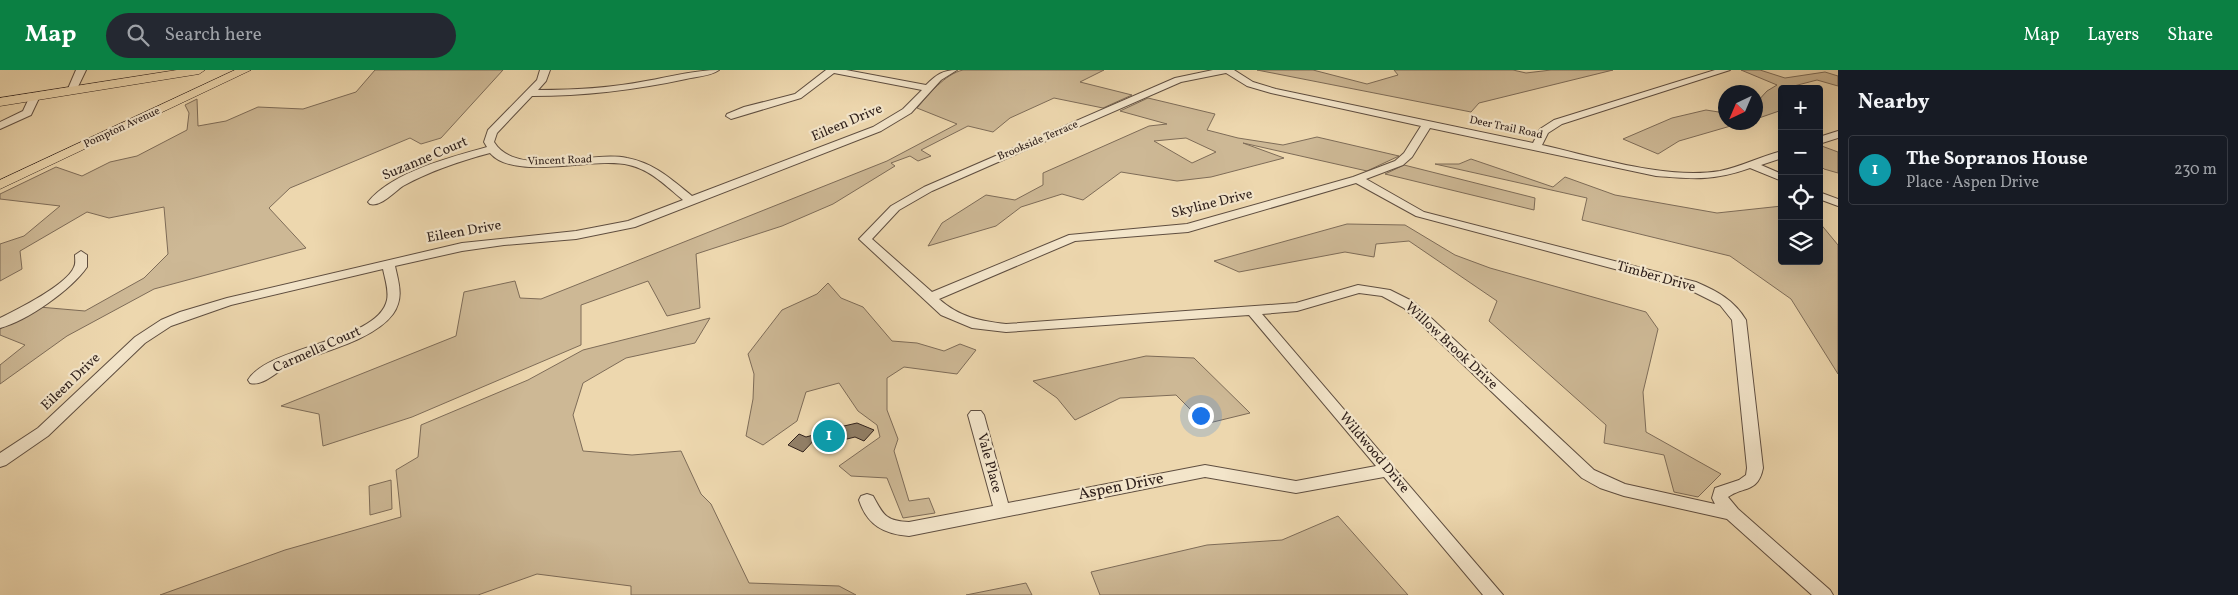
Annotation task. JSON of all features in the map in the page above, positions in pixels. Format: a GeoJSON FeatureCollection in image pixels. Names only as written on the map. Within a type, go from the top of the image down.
{"type":"FeatureCollection","features":[{"type":"Feature","properties":{"kind":"main road"},"geometry":{"type":"LineString","coordinates":[[0,102],[198,70]]}},
{"type":"Feature","properties":{"kind":"main road","name":"Pompton Avenue"},"geometry":{"type":"LineString","coordinates":[[0,185],[238,72]]}},
{"type":"Feature","properties":{"kind":"street"},"geometry":{"type":"LineString","coordinates":[[72,90],[81,70]]}},
{"type":"Feature","properties":{"kind":"street"},"geometry":{"type":"LineString","coordinates":[[492,149],[489,139],[492,132],[541,81],[545,70]]}},
{"type":"Feature","properties":{"kind":"street"},"geometry":{"type":"LineString","coordinates":[[530,93],[567,94],[605,91],[714,70]]}},
{"type":"Feature","properties":{"kind":"street"},"geometry":{"type":"LineString","coordinates":[[731,116],[744,109],[797,96],[807,91],[831,70],[928,88]]}},
{"type":"Feature","properties":{"kind":"street","name":"Eileen Drive"},"geometry":{"type":"LineString","coordinates":[[0,461],[43,432],[133,346],[166,323],[217,304],[477,244],[604,230],[640,221],[868,134],[907,111],[938,78],[952,70]]}},
{"type":"Feature","properties":{"kind":"street","name":"Deer Trail Road"},"geometry":{"type":"LineString","coordinates":[[1227,70],[1245,82],[1260,87],[1674,175],[1714,176],[1778,155]]}},
{"type":"Feature","properties":{"kind":"street","name":"Brookside Terrace"},"geometry":{"type":"LineString","coordinates":[[865,240],[895,208],[928,188],[1178,80],[1227,70]]}},
{"type":"Feature","properties":{"kind":"street"},"geometry":{"type":"LineString","coordinates":[[1536,147],[1544,131],[1558,122],[1614,102],[1725,70]]}},
{"type":"Feature","properties":{"kind":"street"},"geometry":{"type":"LineString","coordinates":[[0,126],[27,113],[35,96]]}},
{"type":"Feature","properties":{"kind":"street","name":"Skyline Drive"},"geometry":{"type":"LineString","coordinates":[[930,298],[1073,238],[1188,228],[1357,179],[1399,163],[1408,155],[1427,124]]}},
{"type":"Feature","properties":{"kind":"street"},"geometry":{"type":"LineString","coordinates":[[1823,140],[1838,134]]}},
{"type":"Feature","properties":{"kind":"street","name":"Vincent Road"},"geometry":{"type":"LineString","coordinates":[[492,149],[502,157],[526,163],[607,159],[631,162],[654,171],[691,201]]}},
{"type":"Feature","properties":{"kind":"street","name":"Suzanne Court"},"geometry":{"type":"LineString","coordinates":[[374,202],[386,190],[446,164],[492,149]]}},
{"type":"Feature","properties":{"kind":"street"},"geometry":{"type":"LineString","coordinates":[[1752,165],[1778,176]]}},
{"type":"Feature","properties":{"kind":"street","name":"Timber Drive"},"geometry":{"type":"LineString","coordinates":[[1357,179],[1420,214],[1690,285],[1709,293],[1727,304],[1739,320],[1755,468],[1753,478],[1745,484],[1721,492],[1720,498],[1732,514]]}},
{"type":"Feature","properties":{"kind":"street"},"geometry":{"type":"LineString","coordinates":[[1823,197],[1838,203]]}},
{"type":"Feature","properties":{"kind":"street","name":"Willow Brook Drive"},"geometry":{"type":"LineString","coordinates":[[865,240],[946,312],[977,325],[996,328],[1254,311],[1297,306],[1358,290],[1376,291],[1394,296],[1409,305],[1588,474],[1606,484],[1624,490],[1732,514],[1824,595]]}},
{"type":"Feature","properties":{"kind":"street"},"geometry":{"type":"LineString","coordinates":[[0,324],[39,303],[66,283],[81,267],[81,255]]}},
{"type":"Feature","properties":{"kind":"street","name":"Carmella Court"},"geometry":{"type":"LineString","coordinates":[[254,380],[282,363],[364,330],[383,316],[393,300],[388,264]]}},
{"type":"Feature","properties":{"kind":"street","name":"Wildwood Drive"},"geometry":{"type":"LineString","coordinates":[[1254,311],[1494,595]]}},
{"type":"Feature","properties":{"kind":"street","name":"Vale Place"},"geometry":{"type":"LineString","coordinates":[[976,415],[1002,510]]}},
{"type":"Feature","properties":{"kind":"street","name":"Aspen Drive"},"geometry":{"type":"LineString","coordinates":[[867,500],[876,520],[887,526],[901,529],[1204,471],[1296,486],[1388,470]]}},
{"type":"Feature","properties":{"kind":"shaded area"},"geometry":{"type":"Polygon","coordinates":[[[375,70],[503,70],[441,138],[421,144],[410,138],[290,188],[269,208],[306,248],[154,289],[67,336],[0,384],[0,365],[25,345],[0,335],[0,329],[39,307],[85,311],[144,278],[168,254],[164,207],[109,218],[87,212],[20,251],[22,269],[0,281],[0,244],[24,236],[60,206],[0,199],[0,194],[56,167],[82,176],[110,162],[137,156],[187,130],[189,113],[185,105],[197,99],[198,126],[226,121],[258,107],[303,109],[356,92],[375,70]]]}},
{"type":"Feature","properties":{"kind":"shaded area"},"geometry":{"type":"Polygon","coordinates":[[[963,70],[1104,70],[1080,82],[1132,95],[1103,108],[1054,98],[1010,118],[993,132],[968,126],[921,150],[931,156],[918,161],[910,156],[891,163],[895,166],[833,204],[782,226],[696,254],[700,308],[667,316],[648,281],[581,305],[581,345],[412,417],[323,446],[319,414],[281,406],[456,336],[464,292],[515,281],[520,298],[541,299],[887,161],[957,124],[917,108],[944,80],[963,70]]]}},
{"type":"Feature","properties":{"kind":"shaded area"},"geometry":{"type":"Polygon","coordinates":[[[1257,70],[1313,70],[1367,84],[1398,75],[1394,70],[1513,70],[1526,73],[1551,70],[1613,70],[1479,103],[1471,112],[1257,70]]]}},
{"type":"Feature","properties":{"kind":"shaded area"},"geometry":{"type":"Polygon","coordinates":[[[1741,70],[1760,70],[1785,78],[1825,72],[1838,76],[1838,86],[1817,80],[1798,85],[1778,85],[1778,111],[1763,117],[1763,95],[1777,85],[1741,70]]]}},
{"type":"Feature","properties":{"kind":"shaded area"},"geometry":{"type":"Polygon","coordinates":[[[1148,98],[1215,114],[1207,130],[1238,138],[1283,145],[1317,137],[1399,156],[1367,171],[1243,143],[1284,158],[1211,177],[1177,181],[1121,172],[1083,200],[1062,194],[1021,207],[996,226],[928,246],[942,223],[986,195],[1015,200],[1043,185],[1043,173],[1149,126],[1167,124],[1120,111],[1148,98]],[[1186,138],[1154,141],[1192,163],[1216,152],[1186,138]]]}},
{"type":"Feature","properties":{"kind":"shaded area"},"geometry":{"type":"Polygon","coordinates":[[[1706,110],[1718,112],[1718,130],[1679,141],[1658,154],[1623,139],[1672,118],[1706,110]]]}},
{"type":"Feature","properties":{"kind":"shaded area"},"geometry":{"type":"Polygon","coordinates":[[[1823,146],[1838,152],[1838,173],[1824,169],[1823,146]]]}},
{"type":"Feature","properties":{"kind":"shaded area"},"geometry":{"type":"Polygon","coordinates":[[[1471,159],[1553,187],[1565,177],[1615,195],[1717,213],[1778,206],[1778,265],[1823,265],[1823,227],[1838,245],[1838,374],[1791,299],[1730,256],[1582,220],[1587,198],[1435,164],[1459,164],[1471,159]]]}},
{"type":"Feature","properties":{"kind":"shaded area"},"geometry":{"type":"Polygon","coordinates":[[[1404,165],[1535,198],[1534,210],[1385,174],[1404,165]]]}},
{"type":"Feature","properties":{"kind":"shaded area"},"geometry":{"type":"Polygon","coordinates":[[[1347,224],[1405,225],[1455,255],[1490,268],[1646,312],[1658,329],[1643,392],[1646,432],[1721,474],[1698,497],[1674,492],[1664,455],[1604,443],[1606,425],[1489,321],[1497,301],[1409,241],[1376,244],[1374,257],[1345,252],[1239,272],[1214,261],[1347,224]]]}},
{"type":"Feature","properties":{"kind":"shaded area"},"geometry":{"type":"Polygon","coordinates":[[[828,283],[841,298],[863,307],[892,341],[917,343],[944,351],[960,344],[976,350],[957,374],[904,367],[887,378],[887,410],[898,439],[894,451],[909,501],[929,498],[935,513],[903,518],[887,478],[851,476],[839,466],[880,437],[877,425],[858,411],[839,383],[806,392],[797,421],[763,445],[746,436],[753,399],[754,374],[748,354],[782,310],[817,294],[828,283]]]}},
{"type":"Feature","properties":{"kind":"shaded area"},"geometry":{"type":"Polygon","coordinates":[[[710,318],[695,343],[626,358],[583,383],[573,415],[583,451],[632,455],[681,451],[701,494],[711,504],[749,583],[839,586],[856,595],[631,595],[631,586],[537,574],[478,595],[160,595],[285,550],[401,517],[396,470],[418,457],[421,425],[528,380],[583,350],[710,318]]]}},
{"type":"Feature","properties":{"kind":"shaded area"},"geometry":{"type":"Polygon","coordinates":[[[1146,356],[1194,358],[1250,413],[1205,424],[1176,395],[1120,398],[1075,420],[1057,398],[1033,381],[1146,356]]]}},
{"type":"Feature","properties":{"kind":"shaded area"},"geometry":{"type":"Polygon","coordinates":[[[391,480],[392,509],[370,515],[369,486],[391,480]]]}},
{"type":"Feature","properties":{"kind":"shaded area"},"geometry":{"type":"Polygon","coordinates":[[[1338,516],[1408,595],[1100,595],[1091,572],[1207,545],[1282,540],[1338,516]]]}},
{"type":"Feature","properties":{"kind":"shaded area"},"geometry":{"type":"Polygon","coordinates":[[[1026,583],[1032,595],[966,595],[1026,583]]]}},
{"type":"Feature","properties":{"kind":"building"},"geometry":{"type":"Polygon","coordinates":[[[833,421],[844,426],[857,423],[874,430],[864,441],[855,437],[831,443],[830,441],[819,443],[818,436],[803,452],[788,445],[799,434],[806,437],[817,434],[817,431],[833,421]]]}},
{"type":"Feature","properties":{"kind":"place","name":"The Sopranos House"},"geometry":{"type":"Point","coordinates":[829,436]}}]}
